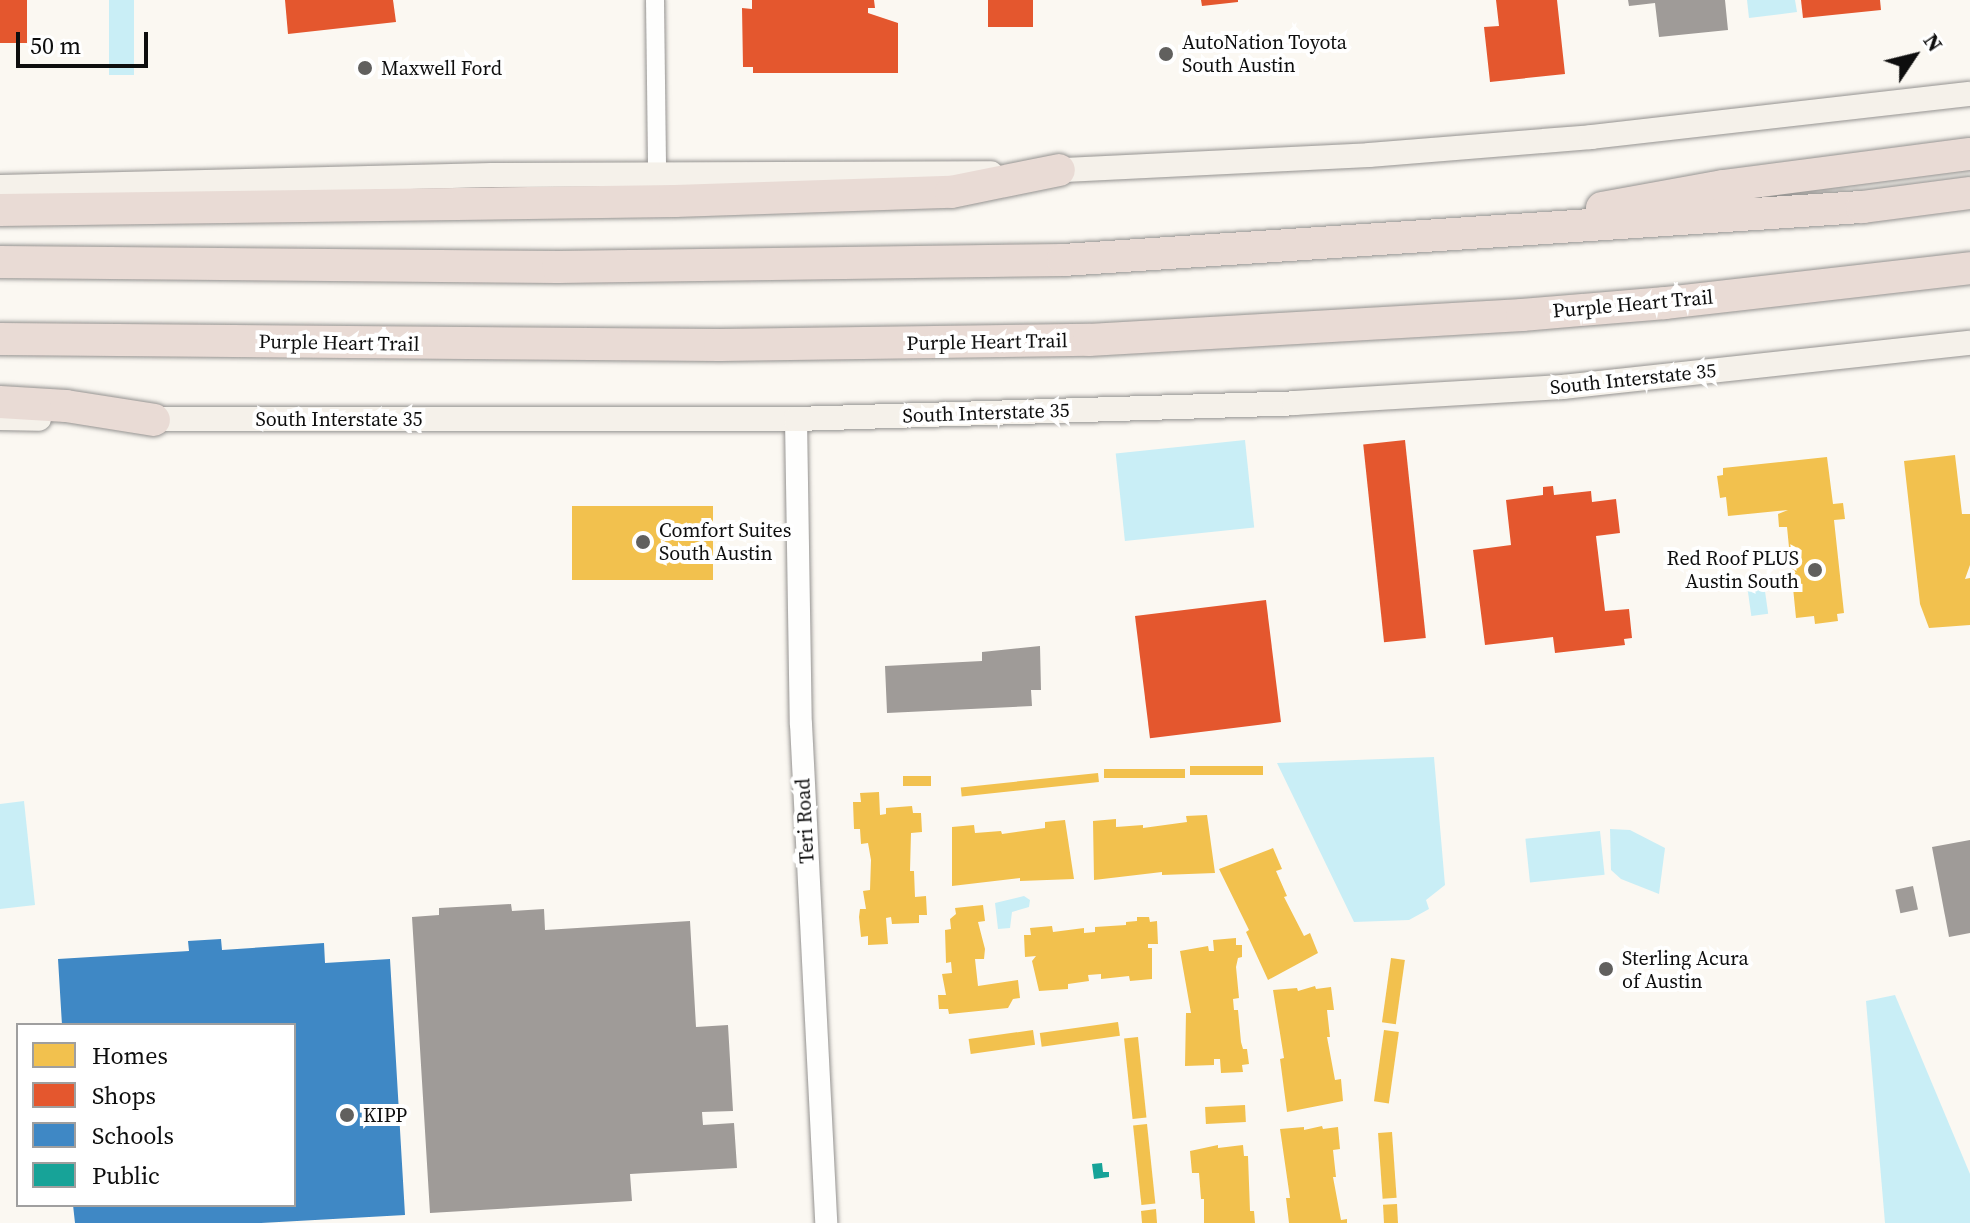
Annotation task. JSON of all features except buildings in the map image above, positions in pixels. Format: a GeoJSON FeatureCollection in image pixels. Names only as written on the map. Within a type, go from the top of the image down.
{"type":"FeatureCollection","features":[{"type":"Feature","properties":{"kind":"highway"},"geometry":{"type":"LineString","coordinates":[[1445,237],[1723,186],[1970,154]]}},
{"type":"Feature","properties":{"kind":"highway"},"geometry":{"type":"LineString","coordinates":[[0,210],[675,201],[951,192],[1059,170]]}},
{"type":"Feature","properties":{"kind":"highway"},"geometry":{"type":"LineString","coordinates":[[0,262],[558,267],[1063,260],[1862,207],[1970,193]]}},
{"type":"Feature","properties":{"kind":"highway","name":"Purple Heart Trail"},"geometry":{"type":"LineString","coordinates":[[0,339],[673,345],[1089,340],[1554,312],[1970,268]]}},
{"type":"Feature","properties":{"kind":"highway"},"geometry":{"type":"LineString","coordinates":[[0,402],[66,406],[154,420]]}},
{"type":"Feature","properties":{"kind":"main road"},"geometry":{"type":"LineString","coordinates":[[0,187],[492,175],[919,175],[1059,170],[1369,155],[1591,137],[1970,94]]}},
{"type":"Feature","properties":{"kind":"main road","name":"South Interstate 35"},"geometry":{"type":"LineString","coordinates":[[0,418],[796,419],[1294,403],[1563,387],[1970,343]]}},
{"type":"Feature","properties":{"kind":"street"},"geometry":{"type":"LineString","coordinates":[[655,0],[657,175]]}},
{"type":"Feature","properties":{"kind":"street","name":"Teri Road"},"geometry":{"type":"LineString","coordinates":[[796,419],[801,724],[826,1223]]}},
{"type":"Feature","properties":{"kind":"water"},"geometry":{"type":"Polygon","coordinates":[[[109,0],[134,0],[134,75],[109,75],[109,0]]]}},
{"type":"Feature","properties":{"kind":"water"},"geometry":{"type":"Polygon","coordinates":[[[1747,0],[1795,0],[1797,12],[1749,18],[1747,0]]]}},
{"type":"Feature","properties":{"kind":"water"},"geometry":{"type":"Polygon","coordinates":[[[1245,440],[1254,528],[1125,541],[1116,454],[1245,440]]]}},
{"type":"Feature","properties":{"kind":"water"},"geometry":{"type":"Polygon","coordinates":[[[1764,584],[1768,614],[1751,616],[1747,586],[1764,584]]]}},
{"type":"Feature","properties":{"kind":"water"},"geometry":{"type":"Polygon","coordinates":[[[1434,757],[1445,885],[1426,900],[1429,909],[1409,920],[1354,922],[1277,763],[1434,757]]]}},
{"type":"Feature","properties":{"kind":"water"},"geometry":{"type":"Polygon","coordinates":[[[24,801],[35,905],[0,909],[0,804],[24,801]]]}},
{"type":"Feature","properties":{"kind":"water"},"geometry":{"type":"Polygon","coordinates":[[[1610,829],[1630,830],[1665,848],[1659,894],[1621,879],[1611,870],[1610,829]]]}},
{"type":"Feature","properties":{"kind":"water"},"geometry":{"type":"Polygon","coordinates":[[[1600,831],[1605,875],[1530,883],[1525,839],[1600,831]]]}},
{"type":"Feature","properties":{"kind":"water"},"geometry":{"type":"Polygon","coordinates":[[[1024,896],[1030,900],[1029,907],[1012,912],[1010,928],[998,929],[995,903],[1024,896]]]}},
{"type":"Feature","properties":{"kind":"water"},"geometry":{"type":"Polygon","coordinates":[[[1895,995],[1970,1174],[1970,1223],[1885,1223],[1866,1001],[1895,995]]]}},
{"type":"Feature","properties":{"kind":"place","name":"AutoNation Toyota South Austin"},"geometry":{"type":"Point","coordinates":[1166,54]}},
{"type":"Feature","properties":{"kind":"place","name":"Maxwell Ford"},"geometry":{"type":"Point","coordinates":[365,68]}},
{"type":"Feature","properties":{"kind":"place","name":"Comfort Suites South Austin"},"geometry":{"type":"Point","coordinates":[643,542]}},
{"type":"Feature","properties":{"kind":"place","name":"Red Roof PLUS Austin South"},"geometry":{"type":"Point","coordinates":[1815,570]}},
{"type":"Feature","properties":{"kind":"place","name":"Sterling Acura of Austin"},"geometry":{"type":"Point","coordinates":[1606,969]}},
{"type":"Feature","properties":{"kind":"place","name":"KIPP"},"geometry":{"type":"Point","coordinates":[347,1115]}}]}
